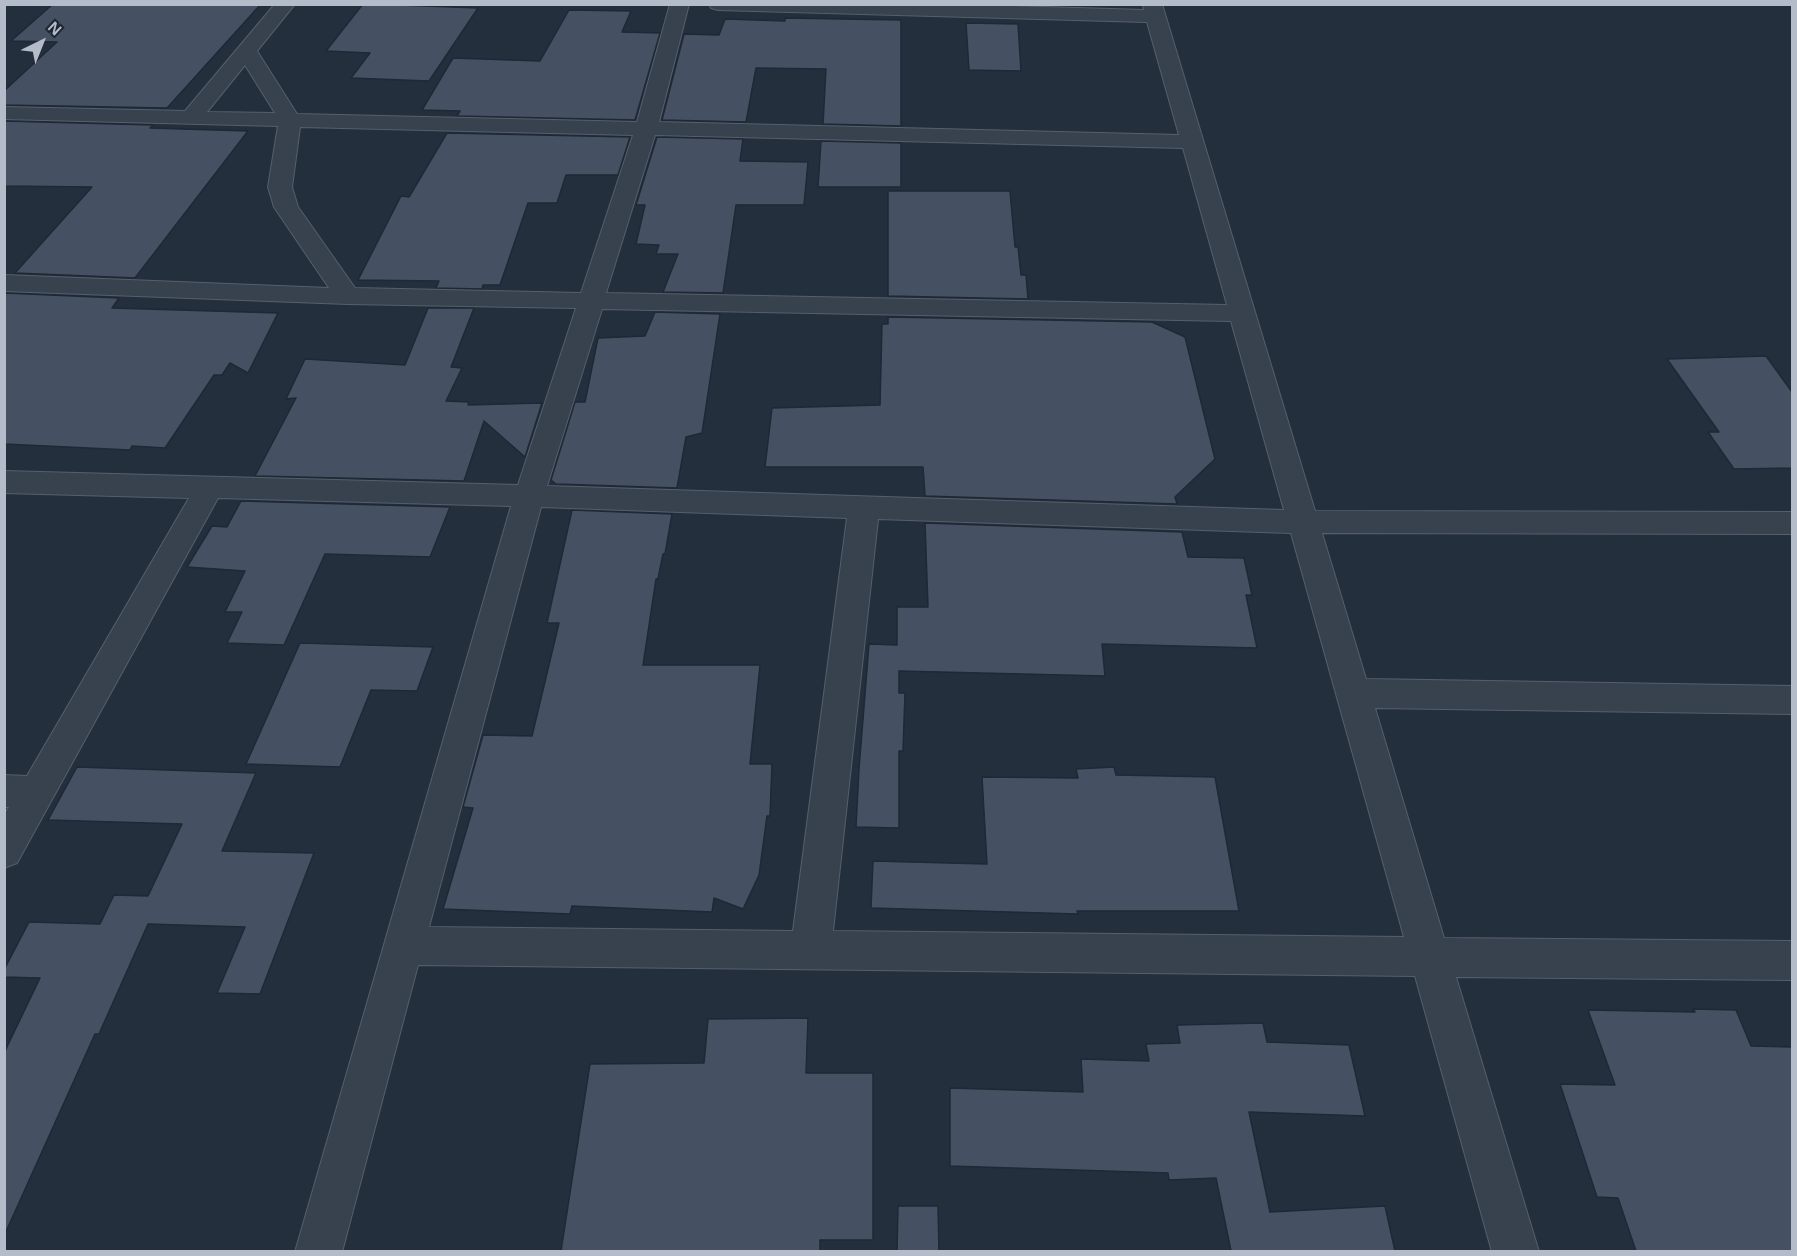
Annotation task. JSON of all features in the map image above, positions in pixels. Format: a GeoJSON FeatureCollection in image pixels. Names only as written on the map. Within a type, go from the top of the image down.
{"type":"FeatureCollection","features":[{"type":"Feature","properties":{"kind":"street"},"geometry":{"type":"LineString","coordinates":[[190,118],[286,4]]}},
{"type":"Feature","properties":{"kind":"street"},"geometry":{"type":"LineString","coordinates":[[318,1251],[529,496],[646,129],[680,4]]}},
{"type":"Feature","properties":{"kind":"street"},"geometry":{"type":"LineString","coordinates":[[718,4],[1154,10],[1516,1251]]}},
{"type":"Feature","properties":{"kind":"street"},"geometry":{"type":"LineString","coordinates":[[247,51],[290,120],[280,187],[286,207],[348,296]]}},
{"type":"Feature","properties":{"kind":"street"},"geometry":{"type":"LineString","coordinates":[[4,113],[1192,142]]}},
{"type":"Feature","properties":{"kind":"street"},"geometry":{"type":"LineString","coordinates":[[4,283],[348,296],[1242,313]]}},
{"type":"Feature","properties":{"kind":"street"},"geometry":{"type":"LineString","coordinates":[[4,482],[529,496],[1303,522],[1792,523]]}},
{"type":"Feature","properties":{"kind":"street"},"geometry":{"type":"LineString","coordinates":[[4,851],[21,792],[209,489]]}},
{"type":"Feature","properties":{"kind":"street"},"geometry":{"type":"LineString","coordinates":[[811,951],[864,507]]}},
{"type":"Feature","properties":{"kind":"street"},"geometry":{"type":"LineString","coordinates":[[1353,693],[1792,700]]}},
{"type":"Feature","properties":{"kind":"street"},"geometry":{"type":"LineString","coordinates":[[404,946],[1430,959],[1792,961]]}},
{"type":"Feature","properties":{"kind":"building"},"geometry":{"type":"Polygon","coordinates":[[[53,4],[261,4],[167,108],[4,105],[4,91],[57,42],[11,41],[53,4]]]}},
{"type":"Feature","properties":{"kind":"building"},"geometry":{"type":"Polygon","coordinates":[[[363,4],[478,8],[429,81],[351,78],[370,53],[326,51],[363,4]]]}},
{"type":"Feature","properties":{"kind":"building"},"geometry":{"type":"Polygon","coordinates":[[[569,10],[631,11],[622,32],[660,33],[635,120],[457,116],[460,111],[422,110],[453,58],[540,61],[569,10]]]}},
{"type":"Feature","properties":{"kind":"building"},"geometry":{"type":"Polygon","coordinates":[[[785,18],[901,20],[901,126],[823,124],[826,69],[756,68],[746,122],[662,120],[684,34],[719,35],[725,19],[785,21],[785,18]]]}},
{"type":"Feature","properties":{"kind":"building"},"geometry":{"type":"Polygon","coordinates":[[[966,23],[1018,24],[1021,71],[969,70],[966,23]]]}},
{"type":"Feature","properties":{"kind":"building"},"geometry":{"type":"Polygon","coordinates":[[[4,121],[153,125],[150,128],[248,131],[135,278],[15,273],[92,187],[4,186],[4,121]]]}},
{"type":"Feature","properties":{"kind":"building"},"geometry":{"type":"Polygon","coordinates":[[[447,133],[630,137],[618,175],[566,175],[557,203],[528,203],[500,285],[483,285],[482,289],[436,288],[439,281],[358,280],[401,196],[409,197],[447,133]]]}},
{"type":"Feature","properties":{"kind":"building"},"geometry":{"type":"Polygon","coordinates":[[[657,137],[743,139],[740,161],[808,162],[804,205],[736,205],[723,293],[663,292],[678,254],[656,254],[659,245],[636,244],[645,205],[636,205],[657,137]]]}},
{"type":"Feature","properties":{"kind":"building"},"geometry":{"type":"Polygon","coordinates":[[[821,141],[901,143],[901,187],[818,187],[821,141]]]}},
{"type":"Feature","properties":{"kind":"building"},"geometry":{"type":"Polygon","coordinates":[[[888,191],[1010,191],[1015,247],[1018,247],[1021,275],[1026,275],[1028,299],[888,296],[888,191]]]}},
{"type":"Feature","properties":{"kind":"building"},"geometry":{"type":"Polygon","coordinates":[[[4,293],[119,298],[112,308],[278,313],[248,373],[230,363],[222,375],[214,375],[165,448],[132,446],[130,450],[4,444],[4,293]]]}},
{"type":"Feature","properties":{"kind":"building"},"geometry":{"type":"Polygon","coordinates":[[[428,308],[474,308],[451,367],[462,368],[446,401],[469,402],[468,405],[542,403],[525,457],[484,421],[464,481],[255,476],[296,398],[286,399],[305,359],[405,365],[428,308]]]}},
{"type":"Feature","properties":{"kind":"building"},"geometry":{"type":"Polygon","coordinates":[[[655,312],[720,314],[702,433],[686,437],[677,488],[556,484],[551,480],[575,402],[585,402],[598,338],[645,336],[655,312]]]}},
{"type":"Feature","properties":{"kind":"building"},"geometry":{"type":"Polygon","coordinates":[[[888,317],[1152,322],[1185,337],[1215,459],[1175,497],[1177,504],[925,496],[923,467],[765,467],[772,408],[880,405],[882,324],[888,324],[888,317]]]}},
{"type":"Feature","properties":{"kind":"building"},"geometry":{"type":"Polygon","coordinates":[[[1766,356],[1792,392],[1792,468],[1734,469],[1708,432],[1719,432],[1667,359],[1766,356]]]}},
{"type":"Feature","properties":{"kind":"building"},"geometry":{"type":"Polygon","coordinates":[[[241,501],[450,507],[430,557],[325,554],[284,645],[227,643],[242,612],[225,612],[245,571],[187,567],[212,526],[227,527],[241,501]]]}},
{"type":"Feature","properties":{"kind":"building"},"geometry":{"type":"Polygon","coordinates":[[[572,510],[672,514],[665,554],[663,554],[658,579],[656,579],[643,665],[760,665],[750,764],[772,764],[770,816],[767,816],[759,875],[743,909],[714,898],[712,912],[572,906],[570,914],[443,909],[473,808],[463,807],[483,735],[532,736],[559,623],[547,623],[572,510]]]}},
{"type":"Feature","properties":{"kind":"building"},"geometry":{"type":"Polygon","coordinates":[[[925,523],[1182,532],[1188,557],[1244,558],[1252,595],[1246,595],[1257,648],[1102,644],[1105,676],[899,671],[899,693],[905,693],[903,751],[899,751],[899,828],[856,827],[869,644],[897,645],[897,607],[928,607],[925,523]]]}},
{"type":"Feature","properties":{"kind":"building"},"geometry":{"type":"Polygon","coordinates":[[[300,643],[433,647],[417,691],[371,690],[340,767],[246,764],[300,643]]]}},
{"type":"Feature","properties":{"kind":"building"},"geometry":{"type":"Polygon","coordinates":[[[77,767],[256,773],[222,851],[314,853],[260,994],[217,993],[245,927],[148,924],[99,1034],[95,1034],[4,1236],[5,1051],[40,978],[4,977],[4,970],[29,922],[100,924],[114,895],[148,896],[182,824],[48,820],[77,767]]]}},
{"type":"Feature","properties":{"kind":"building"},"geometry":{"type":"Polygon","coordinates":[[[1114,767],[1116,775],[1215,777],[1239,911],[1077,911],[1078,914],[871,908],[873,861],[987,864],[982,777],[1078,778],[1076,769],[1114,767]]]}},
{"type":"Feature","properties":{"kind":"building"},"geometry":{"type":"Polygon","coordinates":[[[1693,1009],[1736,1010],[1751,1046],[1792,1047],[1792,1251],[1636,1251],[1618,1198],[1597,1197],[1560,1084],[1615,1085],[1588,1010],[1695,1012],[1693,1009]]]}},
{"type":"Feature","properties":{"kind":"building"},"geometry":{"type":"Polygon","coordinates":[[[808,1018],[806,1073],[873,1073],[873,1240],[820,1240],[820,1251],[561,1251],[590,1064],[704,1063],[708,1019],[808,1018]]]}},
{"type":"Feature","properties":{"kind":"building"},"geometry":{"type":"Polygon","coordinates":[[[1263,1023],[1267,1042],[1349,1045],[1365,1116],[1249,1112],[1270,1212],[1385,1206],[1395,1251],[1231,1251],[1216,1178],[1169,1180],[1168,1173],[950,1166],[950,1088],[1083,1092],[1081,1059],[1149,1061],[1146,1044],[1180,1043],[1177,1025],[1263,1023]]]}},
{"type":"Feature","properties":{"kind":"building"},"geometry":{"type":"Polygon","coordinates":[[[898,1206],[938,1206],[939,1251],[897,1251],[898,1206]]]}}]}
